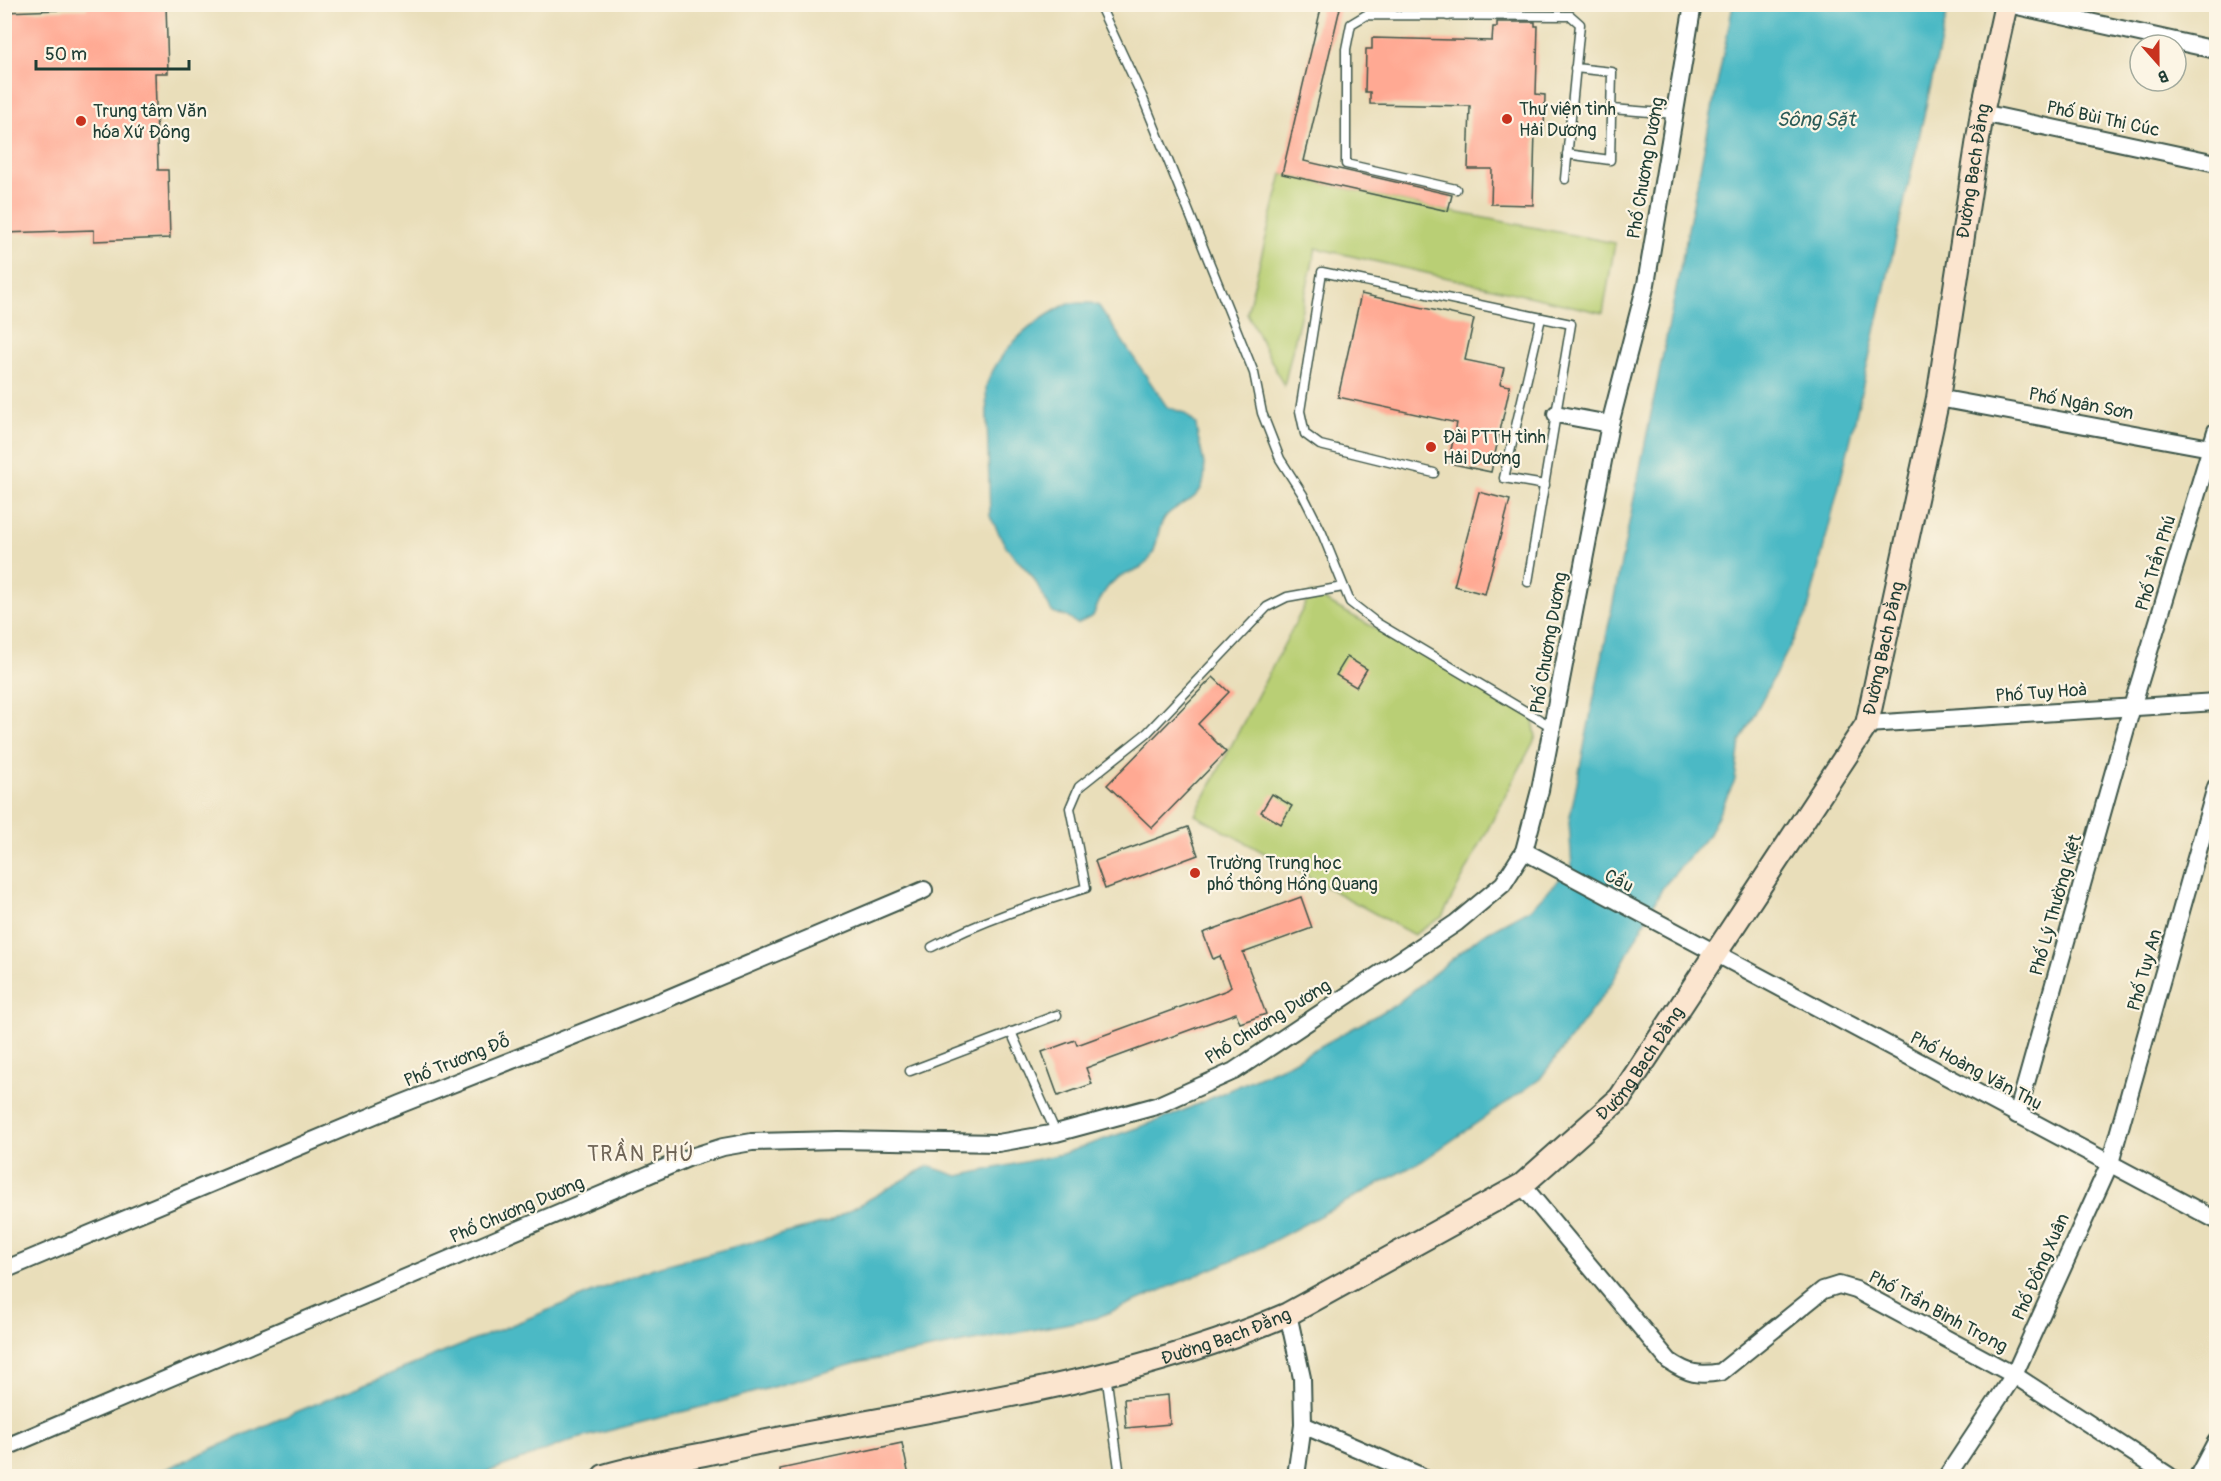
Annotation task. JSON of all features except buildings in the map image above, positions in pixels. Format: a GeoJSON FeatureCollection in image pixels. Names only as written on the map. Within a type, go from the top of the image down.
{"type":"FeatureCollection","features":[{"type":"Feature","properties":{"kind":"main road","name":"Đường Bạch Đằng"},"geometry":{"type":"LineString","coordinates":[[606,1476],[787,1436],[1106,1374],[1251,1330],[1288,1314],[1522,1185],[1620,1098],[1717,955],[1867,724],[1938,398],[1982,113],[2007,4]]}},
{"type":"Feature","properties":{"kind":"street","name":"Phố Chương Dương"},"geometry":{"type":"LineString","coordinates":[[4,1448],[688,1158],[723,1147],[752,1142],[838,1140],[998,1143],[1056,1133],[1156,1106],[1234,1071],[1456,923],[1503,884],[1524,851],[1553,727],[1610,424],[1646,284],[1693,4]]}},
{"type":"Feature","properties":{"kind":"street"},"geometry":{"type":"LineString","coordinates":[[2007,4],[2217,50]]}},
{"type":"Feature","properties":{"kind":"street","name":"Phố Bùi Thị Cúc"},"geometry":{"type":"LineString","coordinates":[[1982,113],[2217,163]]}},
{"type":"Feature","properties":{"kind":"street","name":"Phố Ngân Sơn"},"geometry":{"type":"LineString","coordinates":[[1938,398],[2214,449]]}},
{"type":"Feature","properties":{"kind":"street"},"geometry":{"type":"LineString","coordinates":[[1556,414],[1610,424]]}},
{"type":"Feature","properties":{"kind":"street","name":"Phố Trần Phú"},"geometry":{"type":"LineString","coordinates":[[2132,707],[2214,449],[2217,431]]}},
{"type":"Feature","properties":{"kind":"street","name":"Phố Tuy Hoà"},"geometry":{"type":"LineString","coordinates":[[1867,724],[2217,702]]}},
{"type":"Feature","properties":{"kind":"street","name":"Phố Lý Thường Kiệt"},"geometry":{"type":"LineString","coordinates":[[2017,1115],[2132,707]]}},
{"type":"Feature","properties":{"kind":"street","name":"Phố Tuy An"},"geometry":{"type":"LineString","coordinates":[[2110,1163],[2217,787]]}},
{"type":"Feature","properties":{"kind":"street","name":"Cầu"},"geometry":{"type":"LineString","coordinates":[[1524,851],[1545,865],[1717,955]]}},
{"type":"Feature","properties":{"kind":"street","name":"Phố Trương Đỗ"},"geometry":{"type":"LineString","coordinates":[[4,1270],[401,1104],[664,1000],[924,890]]}},
{"type":"Feature","properties":{"kind":"street","name":"Phố Hoàng Văn Thụ"},"geometry":{"type":"LineString","coordinates":[[1717,955],[2217,1220]]}},
{"type":"Feature","properties":{"kind":"street","name":"Phố Đồng Xuân"},"geometry":{"type":"LineString","coordinates":[[1947,1476],[2014,1375],[2110,1163]]}},
{"type":"Feature","properties":{"kind":"street","name":"Phố Trần Bình Trọng"},"geometry":{"type":"LineString","coordinates":[[1522,1185],[1669,1361],[1684,1371],[1701,1376],[1721,1372],[1823,1290],[1839,1285],[1856,1290],[2014,1375],[2169,1476]]}},
{"type":"Feature","properties":{"kind":"street"},"geometry":{"type":"LineString","coordinates":[[1288,1314],[1302,1378],[1303,1425],[1296,1476]]}},
{"type":"Feature","properties":{"kind":"street"},"geometry":{"type":"LineString","coordinates":[[1303,1425],[1421,1476]]}},
{"type":"Feature","properties":{"kind":"street"},"geometry":{"type":"LineString","coordinates":[[2198,1476],[2217,1442]]}},
{"type":"Feature","properties":{"kind":"lane"},"geometry":{"type":"LineString","coordinates":[[1099,4],[1142,96],[1254,373],[1263,413],[1280,459],[1304,495],[1350,602],[1377,623],[1553,727]]}},
{"type":"Feature","properties":{"kind":"lane"},"geometry":{"type":"LineString","coordinates":[[1448,4],[1448,16]]}},
{"type":"Feature","properties":{"kind":"lane"},"geometry":{"type":"LineString","coordinates":[[1456,189],[1346,164],[1346,49],[1351,24],[1366,15],[1571,16],[1580,24],[1565,179]]}},
{"type":"Feature","properties":{"kind":"lane"},"geometry":{"type":"LineString","coordinates":[[1567,154],[1610,160],[1612,72],[1575,68]]}},
{"type":"Feature","properties":{"kind":"lane"},"geometry":{"type":"LineString","coordinates":[[1612,109],[1675,114]]}},
{"type":"Feature","properties":{"kind":"lane"},"geometry":{"type":"LineString","coordinates":[[1434,473],[1320,446],[1305,435],[1300,411],[1322,272],[1571,324],[1528,582]]}},
{"type":"Feature","properties":{"kind":"lane"},"geometry":{"type":"LineString","coordinates":[[1541,318],[1504,478],[1545,484]]}},
{"type":"Feature","properties":{"kind":"lane"},"geometry":{"type":"LineString","coordinates":[[932,947],[1030,905],[1086,888],[1070,808],[1079,787],[1148,733],[1267,607],[1287,597],[1343,587]]}},
{"type":"Feature","properties":{"kind":"lane"},"geometry":{"type":"LineString","coordinates":[[910,1071],[1056,1015]]}},
{"type":"Feature","properties":{"kind":"lane"},"geometry":{"type":"LineString","coordinates":[[1011,1032],[1056,1133]]}},
{"type":"Feature","properties":{"kind":"lane"},"geometry":{"type":"LineString","coordinates":[[1106,1374],[1120,1476]]}},
{"type":"Feature","properties":{"kind":"green space"},"geometry":{"type":"Polygon","coordinates":[[[1282,174],[1448,211],[1615,243],[1603,313],[1316,248],[1284,386],[1247,313],[1282,174]]]}},
{"type":"Feature","properties":{"kind":"green space"},"geometry":{"type":"Polygon","coordinates":[[[1311,593],[1532,714],[1536,737],[1442,917],[1414,935],[1195,815],[1311,593]]]}},
{"type":"Feature","properties":{"kind":"water","name":"Sông Sặt"},"geometry":{"type":"Polygon","coordinates":[[[1733,5],[1949,5],[1850,442],[1807,614],[1740,742],[1735,780],[1709,834],[1663,887],[1612,983],[1540,1079],[1422,1161],[1256,1250],[1096,1318],[857,1363],[713,1404],[573,1440],[477,1476],[150,1476],[296,1412],[653,1268],[829,1222],[928,1166],[958,1176],[1062,1154],[1171,1116],[1290,1063],[1395,1005],[1482,935],[1530,909],[1572,867],[1569,822],[1733,5]]]}},
{"type":"Feature","properties":{"kind":"water"},"geometry":{"type":"Polygon","coordinates":[[[1069,303],[1091,303],[1099,306],[1167,407],[1184,413],[1196,424],[1205,472],[1202,487],[1198,493],[1166,516],[1149,560],[1141,567],[1113,582],[1103,595],[1093,616],[1077,624],[1067,617],[1052,612],[1033,577],[1006,547],[990,516],[986,386],[1000,359],[1019,337],[1043,318],[1069,303]]]}},
{"type":"Feature","properties":{"kind":"place","name":"Thư viện tỉnh Hải Dương"},"geometry":{"type":"Point","coordinates":[1507,119]}},
{"type":"Feature","properties":{"kind":"place","name":"Trung tâm Văn hóa Xứ Đông"},"geometry":{"type":"Point","coordinates":[81,121]}},
{"type":"Feature","properties":{"kind":"place","name":"Đài PTTH tỉnh Hải Dương"},"geometry":{"type":"Point","coordinates":[1431,447]}},
{"type":"Feature","properties":{"kind":"place","name":"Trường Trung học phổ thông Hồng Quang"},"geometry":{"type":"Point","coordinates":[1195,873]}},
{"type":"Feature","properties":{"kind":"district","name":"TRẦN PHÚ"},"geometry":{"type":"Point","coordinates":[641,1154]}}]}
